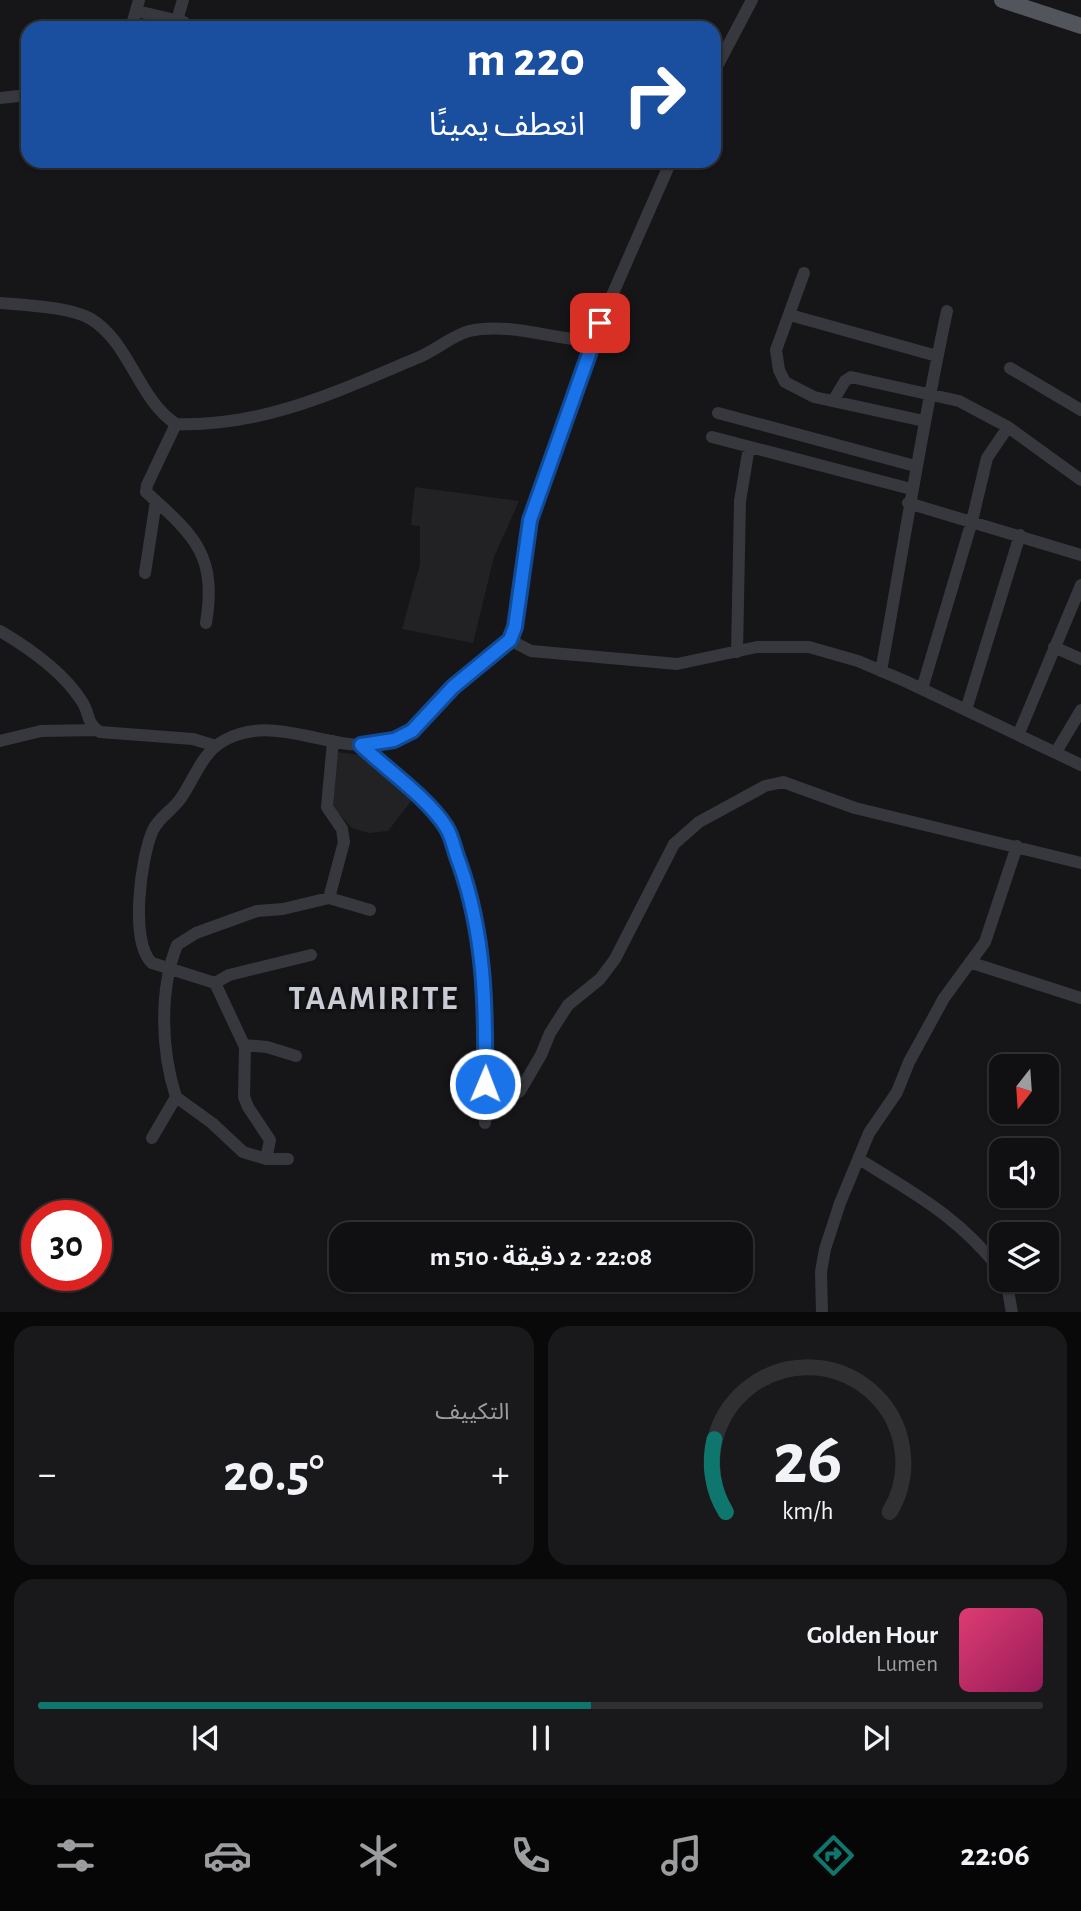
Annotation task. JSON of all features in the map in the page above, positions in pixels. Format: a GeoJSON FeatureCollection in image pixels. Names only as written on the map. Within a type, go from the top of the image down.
{"type":"FeatureCollection","features":[{"type":"Feature","properties":{"kind":"main road"},"geometry":{"type":"LineString","coordinates":[[1006,1],[1081,26]]}},
{"type":"Feature","properties":{"kind":"street"},"geometry":{"type":"LineString","coordinates":[[155,14],[159,0]]}},
{"type":"Feature","properties":{"kind":"street"},"geometry":{"type":"LineString","coordinates":[[138,5],[155,14],[181,21],[183,0]]}},
{"type":"Feature","properties":{"kind":"street"},"geometry":{"type":"LineString","coordinates":[[721,59],[752,0]]}},
{"type":"Feature","properties":{"kind":"street"},"geometry":{"type":"LineString","coordinates":[[0,98],[21,96]]}},
{"type":"Feature","properties":{"kind":"street"},"geometry":{"type":"LineString","coordinates":[[267,1159],[270,1140],[255,1122],[244,1097],[247,1055],[215,984],[148,959],[138,924],[138,904],[152,834],[168,810],[181,799],[205,758],[216,746],[235,735],[267,730],[296,732],[361,745],[394,740],[412,731],[453,687],[510,640],[515,627],[530,520],[592,341],[668,168]]}},
{"type":"Feature","properties":{"kind":"street"},"geometry":{"type":"LineString","coordinates":[[804,273],[776,350],[782,379],[788,385],[814,397],[924,421]]}},
{"type":"Feature","properties":{"kind":"street"},"geometry":{"type":"LineString","coordinates":[[0,303],[90,318],[107,332],[153,404],[176,424],[224,424],[260,418],[407,362],[468,332],[503,329],[592,341]]}},
{"type":"Feature","properties":{"kind":"street"},"geometry":{"type":"LineString","coordinates":[[881,671],[906,533],[908,503],[947,311]]}},
{"type":"Feature","properties":{"kind":"street"},"geometry":{"type":"LineString","coordinates":[[790,315],[937,356]]}},
{"type":"Feature","properties":{"kind":"street"},"geometry":{"type":"LineString","coordinates":[[1010,368],[1081,410]]}},
{"type":"Feature","properties":{"kind":"street"},"geometry":{"type":"LineString","coordinates":[[833,401],[845,381],[851,377],[959,401],[1008,427],[1081,480]]}},
{"type":"Feature","properties":{"kind":"street"},"geometry":{"type":"LineString","coordinates":[[718,413],[915,466]]}},
{"type":"Feature","properties":{"kind":"street"},"geometry":{"type":"LineString","coordinates":[[176,424],[146,492],[194,541],[208,565],[211,582],[206,623]]}},
{"type":"Feature","properties":{"kind":"street"},"geometry":{"type":"LineString","coordinates":[[922,689],[972,521],[987,458],[1008,427]]}},
{"type":"Feature","properties":{"kind":"street"},"geometry":{"type":"LineString","coordinates":[[712,437],[911,489]]}},
{"type":"Feature","properties":{"kind":"street"},"geometry":{"type":"LineString","coordinates":[[737,652],[740,501],[749,447]]}},
{"type":"Feature","properties":{"kind":"street"},"geometry":{"type":"LineString","coordinates":[[145,573],[156,501]]}},
{"type":"Feature","properties":{"kind":"street"},"geometry":{"type":"LineString","coordinates":[[908,503],[1020,534],[1081,555]]}},
{"type":"Feature","properties":{"kind":"street"},"geometry":{"type":"LineString","coordinates":[[966,709],[1020,534]]}},
{"type":"Feature","properties":{"kind":"street"},"geometry":{"type":"LineString","coordinates":[[1019,733],[1081,585]]}},
{"type":"Feature","properties":{"kind":"street"},"geometry":{"type":"LineString","coordinates":[[0,631],[60,675],[82,700],[88,719],[96,730]]}},
{"type":"Feature","properties":{"kind":"street"},"geometry":{"type":"LineString","coordinates":[[510,640],[531,651],[677,664],[779,645],[809,647],[881,671],[1019,733],[1081,765]]}},
{"type":"Feature","properties":{"kind":"street"},"geometry":{"type":"LineString","coordinates":[[1054,647],[1081,659]]}},
{"type":"Feature","properties":{"kind":"street"},"geometry":{"type":"LineString","coordinates":[[1056,752],[1081,710]]}},
{"type":"Feature","properties":{"kind":"street"},"geometry":{"type":"LineString","coordinates":[[0,741],[41,731],[96,730],[193,739],[216,746]]}},
{"type":"Feature","properties":{"kind":"street"},"geometry":{"type":"LineString","coordinates":[[329,898],[344,842],[342,829],[327,807],[333,741]]}},
{"type":"Feature","properties":{"kind":"street"},"geometry":{"type":"LineString","coordinates":[[361,745],[426,805],[445,825],[452,840],[477,921],[484,987],[485,1123]]}},
{"type":"Feature","properties":{"kind":"street"},"geometry":{"type":"LineString","coordinates":[[485,1104],[501,1104],[520,1091],[568,1005],[600,979],[615,959],[674,844],[699,822],[765,786],[783,782],[855,808],[1081,861]]}},
{"type":"Feature","properties":{"kind":"street"},"geometry":{"type":"LineString","coordinates":[[822,1312],[821,1272],[824,1249],[869,1133],[897,1092],[909,1062],[944,998],[972,963],[996,916],[1017,846]]}},
{"type":"Feature","properties":{"kind":"street"},"geometry":{"type":"LineString","coordinates":[[288,1159],[267,1159],[240,1150],[204,1116],[176,1097],[166,1061],[165,1001],[177,945],[196,933],[257,911],[283,909],[329,898],[370,911]]}},
{"type":"Feature","properties":{"kind":"street"},"geometry":{"type":"LineString","coordinates":[[215,984],[229,975],[311,955]]}},
{"type":"Feature","properties":{"kind":"street"},"geometry":{"type":"LineString","coordinates":[[972,963],[1081,998]]}},
{"type":"Feature","properties":{"kind":"street"},"geometry":{"type":"LineString","coordinates":[[244,1045],[267,1047],[296,1056]]}},
{"type":"Feature","properties":{"kind":"street"},"geometry":{"type":"LineString","coordinates":[[152,1138],[176,1097]]}},
{"type":"Feature","properties":{"kind":"street"},"geometry":{"type":"LineString","coordinates":[[859,1159],[952,1218],[989,1256]]}},
{"type":"Feature","properties":{"kind":"street"},"geometry":{"type":"LineString","coordinates":[[1008,1292],[1012,1312]]}},
{"type":"Feature","properties":{"kind":"shaded area"},"geometry":{"type":"Polygon","coordinates":[[[415,487],[519,501],[494,557],[473,643],[402,629],[420,564],[420,526],[411,525],[415,487]]]}},
{"type":"Feature","properties":{"kind":"shaded area"},"geometry":{"type":"Polygon","coordinates":[[[337,752],[369,756],[412,800],[388,831],[369,833],[352,828],[333,808],[337,752]]]}},
{"type":"Feature","properties":{"kind":"district","name":"TAAMIRITE"},"geometry":{"type":"Point","coordinates":[374,999]}},
{"type":"Feature","properties":{"kind":"route"},"geometry":{"type":"LineString","coordinates":[[485,1084],[484,987],[477,921],[452,840],[445,825],[426,805],[361,745],[394,740],[412,731],[453,687],[510,640],[515,627],[530,520],[600,323]]}}]}
